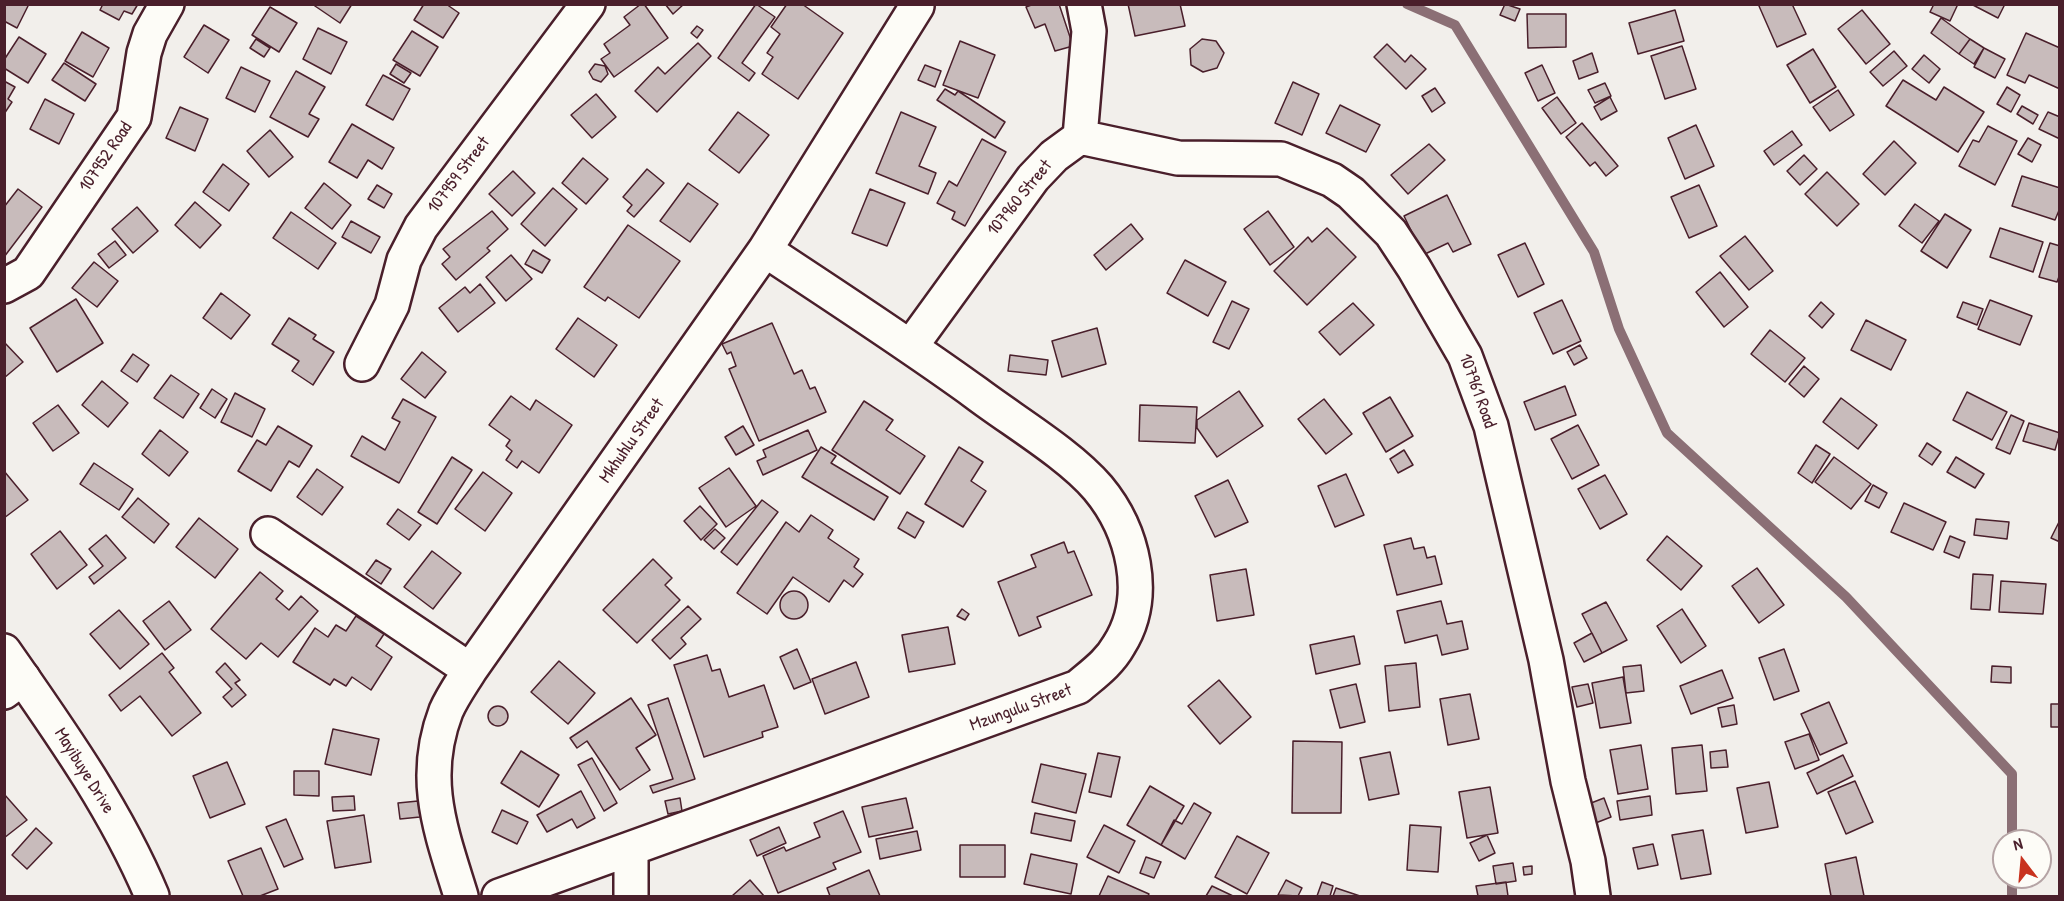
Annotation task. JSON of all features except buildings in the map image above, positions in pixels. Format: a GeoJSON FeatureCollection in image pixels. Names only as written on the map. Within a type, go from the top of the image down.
{"type":"FeatureCollection","features":[{"type":"Feature","properties":{"kind":"street","name":"107952 Road"},"geometry":{"type":"LineString","coordinates":[[4,286],[28,273],[134,117],[144,53],[150,34],[167,4]]}},
{"type":"Feature","properties":{"kind":"street","name":"107959 Street"},"geometry":{"type":"LineString","coordinates":[[362,364],[392,305],[404,260],[421,227],[588,4]]}},
{"type":"Feature","properties":{"kind":"street"},"geometry":{"type":"LineString","coordinates":[[1080,137],[1089,31],[1084,4]]}},
{"type":"Feature","properties":{"kind":"street","name":"Mkhuhlu Street"},"geometry":{"type":"LineString","coordinates":[[461,897],[436,817],[432,762],[447,709],[470,670],[765,250],[917,6]]}},
{"type":"Feature","properties":{"kind":"street","name":"107960 Street"},"geometry":{"type":"LineString","coordinates":[[911,346],[1033,178],[1054,156],[1080,137]]}},
{"type":"Feature","properties":{"kind":"street","name":"107961 Road"},"geometry":{"type":"LineString","coordinates":[[1080,137],[1178,158],[1281,159],[1332,180],[1351,193],[1391,233],[1465,356],[1488,417],[1546,660],[1568,781],[1588,861],[1593,897]]}},
{"type":"Feature","properties":{"kind":"street","name":"Mzungulu Street"},"geometry":{"type":"LineString","coordinates":[[499,897],[1078,687],[1105,664],[1120,644],[1135,595],[1135,575],[1126,534],[1112,507],[1097,487],[1068,460],[911,346],[765,250]]}},
{"type":"Feature","properties":{"kind":"street"},"geometry":{"type":"LineString","coordinates":[[268,534],[470,670]]}},
{"type":"Feature","properties":{"kind":"street","name":"Mayibuye Drive"},"geometry":{"type":"LineString","coordinates":[[4,651],[14,685],[68,742],[117,825],[152,897]]}},
{"type":"Feature","properties":{"kind":"street"},"geometry":{"type":"LineString","coordinates":[[631,849],[631,897]]}},
{"type":"Feature","properties":{"kind":"waterway"},"geometry":{"type":"LineString","coordinates":[[1407,4],[1455,25],[1594,252],[1619,329],[1667,433],[1846,597],[2012,774],[2012,829]]}},
{"type":"Feature","properties":{"kind":"waterway"},"geometry":{"type":"LineString","coordinates":[[2012,889],[2012,896]]}}]}
